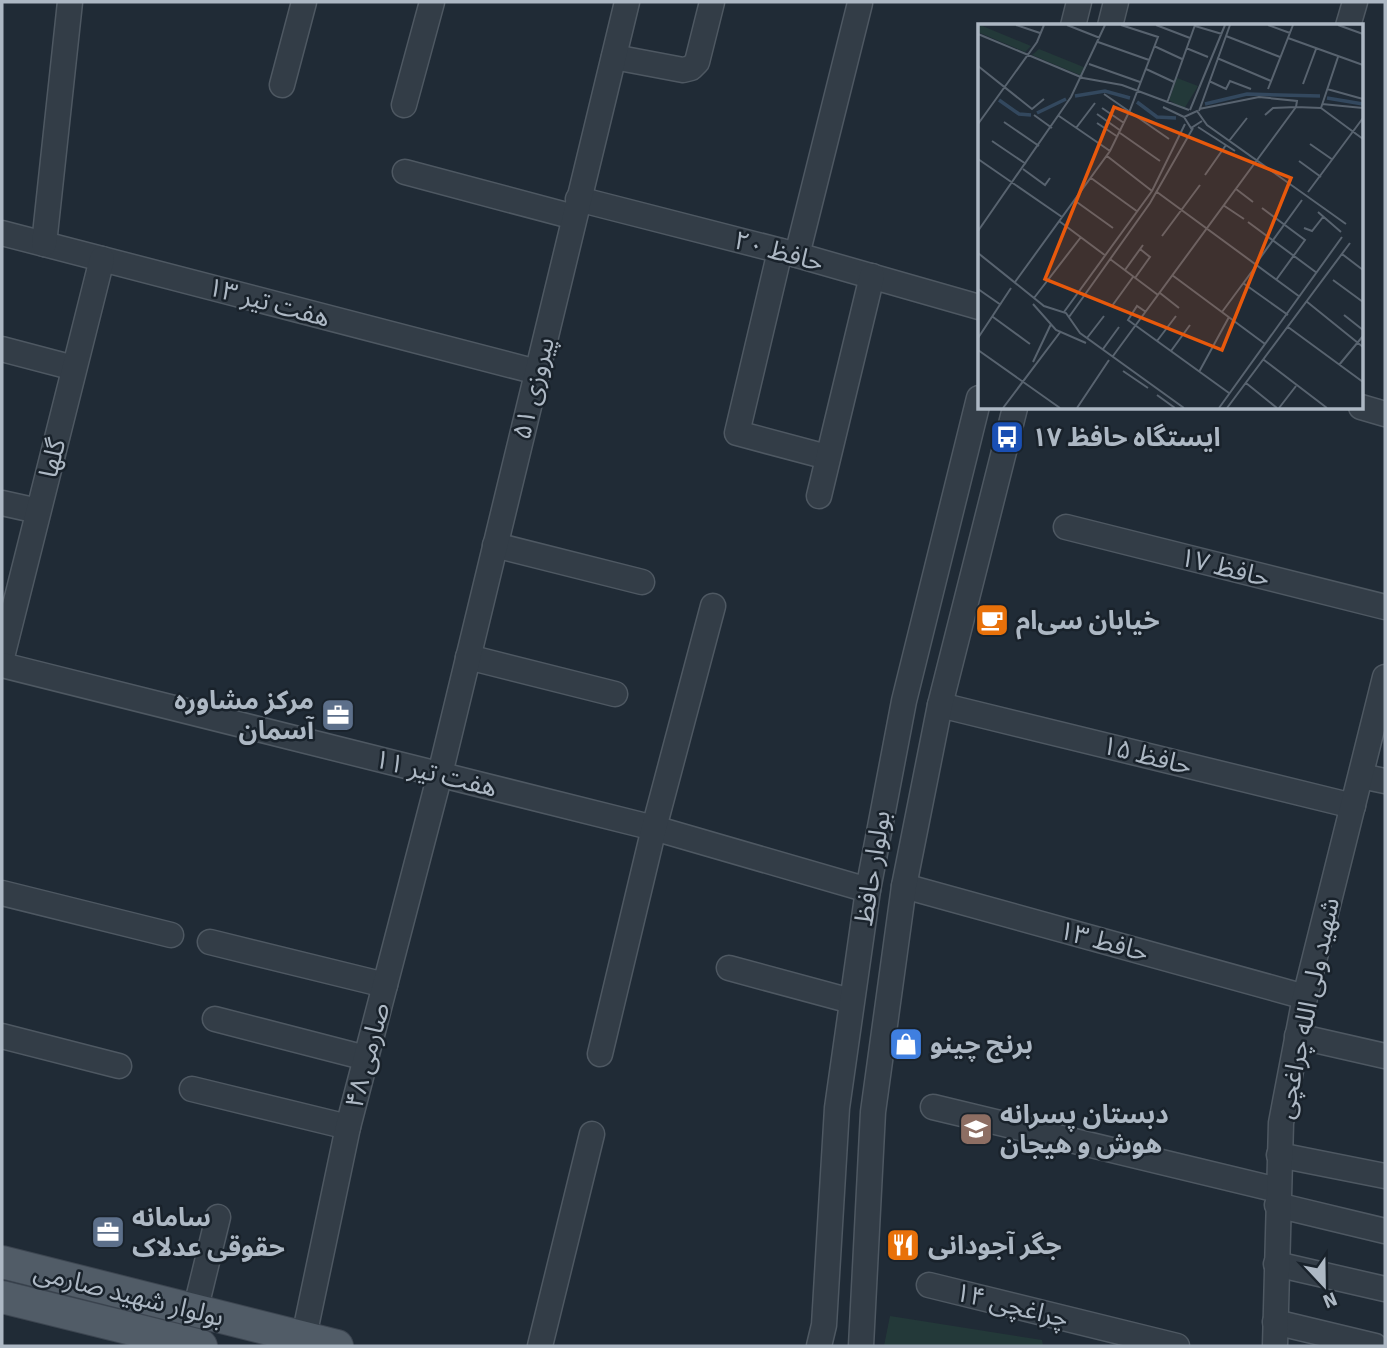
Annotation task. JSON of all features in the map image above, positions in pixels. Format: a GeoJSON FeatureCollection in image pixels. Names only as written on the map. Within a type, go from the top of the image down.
{"type":"FeatureCollection","features":[{"type":"Feature","properties":{"kind":"main road","name":"بولوار شهید صارمی"},"geometry":{"type":"LineString","coordinates":[[2,1262],[195,1311],[303,1342],[337,1346]]}},
{"type":"Feature","properties":{"kind":"main road","name":"بولوار شهید صارمی"},"geometry":{"type":"LineString","coordinates":[[2,1297],[201,1346]]}},
{"type":"Feature","properties":{"kind":"street"},"geometry":{"type":"LineString","coordinates":[[44,244],[70,2]]}},
{"type":"Feature","properties":{"kind":"street"},"geometry":{"type":"LineString","coordinates":[[282,85],[304,2]]}},
{"type":"Feature","properties":{"kind":"street"},"geometry":{"type":"LineString","coordinates":[[404,104],[432,2]]}},
{"type":"Feature","properties":{"kind":"street","name":"پیروزی ۵۱"},"geometry":{"type":"LineString","coordinates":[[440,774],[627,2]]}},
{"type":"Feature","properties":{"kind":"street"},"geometry":{"type":"LineString","coordinates":[[614,57],[683,71],[691,68],[697,62],[712,2]]}},
{"type":"Feature","properties":{"kind":"street"},"geometry":{"type":"LineString","coordinates":[[1074,24],[1079,2]]}},
{"type":"Feature","properties":{"kind":"street"},"geometry":{"type":"LineString","coordinates":[[1110,24],[1116,2]]}},
{"type":"Feature","properties":{"kind":"street"},"geometry":{"type":"LineString","coordinates":[[1349,24],[1355,2]]}},
{"type":"Feature","properties":{"kind":"street"},"geometry":{"type":"LineString","coordinates":[[827,457],[737,433],[860,3]]}},
{"type":"Feature","properties":{"kind":"street","name":"حافظ ۲۰"},"geometry":{"type":"LineString","coordinates":[[405,172],[788,253],[978,307]]}},
{"type":"Feature","properties":{"kind":"street","name":"هفت تیر ۱۳"},"geometry":{"type":"LineString","coordinates":[[2,233],[537,372]]}},
{"type":"Feature","properties":{"kind":"street","name":"گلها"},"geometry":{"type":"LineString","coordinates":[[3,668],[38,511],[102,259]]}},
{"type":"Feature","properties":{"kind":"street"},"geometry":{"type":"LineString","coordinates":[[819,496],[872,276]]}},
{"type":"Feature","properties":{"kind":"street"},"geometry":{"type":"LineString","coordinates":[[2,349],[74,368]]}},
{"type":"Feature","properties":{"kind":"street","name":"بولوار حافظ"},"geometry":{"type":"LineString","coordinates":[[819,1346],[824,1325],[837,1108],[868,890],[904,701],[978,402]]}},
{"type":"Feature","properties":{"kind":"street"},"geometry":{"type":"LineString","coordinates":[[1362,407],[1385,414]]}},
{"type":"Feature","properties":{"kind":"street","name":"بولوار حافظ"},"geometry":{"type":"LineString","coordinates":[[861,1346],[873,1112],[904,886],[940,705],[1014,410]]}},
{"type":"Feature","properties":{"kind":"street"},"geometry":{"type":"LineString","coordinates":[[2,503],[38,511]]}},
{"type":"Feature","properties":{"kind":"street","name":"حافظ ۱۷"},"geometry":{"type":"LineString","coordinates":[[1066,527],[1385,607]]}},
{"type":"Feature","properties":{"kind":"street"},"geometry":{"type":"LineString","coordinates":[[495,545],[642,582]]}},
{"type":"Feature","properties":{"kind":"street"},"geometry":{"type":"LineString","coordinates":[[600,1054],[654,828],[713,606]]}},
{"type":"Feature","properties":{"kind":"street"},"geometry":{"type":"LineString","coordinates":[[468,657],[615,694]]}},
{"type":"Feature","properties":{"kind":"street","name":"هفت تیر ۱۱"},"geometry":{"type":"LineString","coordinates":[[3,668],[654,828],[868,890]]}},
{"type":"Feature","properties":{"kind":"street","name":"شهید ولی الله چراغچی"},"geometry":{"type":"LineString","coordinates":[[1275,1334],[1281,1123],[1305,997],[1361,776],[1379,727],[1385,677]]}},
{"type":"Feature","properties":{"kind":"street","name":"حافظ ۱۵"},"geometry":{"type":"LineString","coordinates":[[940,705],[1353,806]]}},
{"type":"Feature","properties":{"kind":"street","name":"صارمی ۴۸"},"geometry":{"type":"LineString","coordinates":[[303,1342],[348,1127],[440,774]]}},
{"type":"Feature","properties":{"kind":"street"},"geometry":{"type":"LineString","coordinates":[[1361,776],[1385,781]]}},
{"type":"Feature","properties":{"kind":"street","name":"حافط ۱۳"},"geometry":{"type":"LineString","coordinates":[[904,886],[1305,997]]}},
{"type":"Feature","properties":{"kind":"street"},"geometry":{"type":"LineString","coordinates":[[2,893],[171,935]]}},
{"type":"Feature","properties":{"kind":"street"},"geometry":{"type":"LineString","coordinates":[[210,942],[385,985]]}},
{"type":"Feature","properties":{"kind":"street"},"geometry":{"type":"LineString","coordinates":[[729,968],[852,1001]]}},
{"type":"Feature","properties":{"kind":"street"},"geometry":{"type":"LineString","coordinates":[[215,1019],[366,1058]]}},
{"type":"Feature","properties":{"kind":"street"},"geometry":{"type":"LineString","coordinates":[[2,1036],[119,1066]]}},
{"type":"Feature","properties":{"kind":"street"},"geometry":{"type":"LineString","coordinates":[[1297,1036],[1385,1056]]}},
{"type":"Feature","properties":{"kind":"street"},"geometry":{"type":"LineString","coordinates":[[192,1089],[348,1127]]}},
{"type":"Feature","properties":{"kind":"street"},"geometry":{"type":"LineString","coordinates":[[933,1107],[1277,1197],[1385,1231]]}},
{"type":"Feature","properties":{"kind":"street"},"geometry":{"type":"LineString","coordinates":[[540,1346],[592,1134]]}},
{"type":"Feature","properties":{"kind":"street"},"geometry":{"type":"LineString","coordinates":[[1279,1155],[1385,1176]]}},
{"type":"Feature","properties":{"kind":"street"},"geometry":{"type":"LineString","coordinates":[[195,1311],[218,1217]]}},
{"type":"Feature","properties":{"kind":"street"},"geometry":{"type":"LineString","coordinates":[[1276,1264],[1385,1289]]}},
{"type":"Feature","properties":{"kind":"street","name":"چراغچی ۱۴"},"geometry":{"type":"LineString","coordinates":[[929,1285],[1177,1346]]}},
{"type":"Feature","properties":{"kind":"street"},"geometry":{"type":"LineString","coordinates":[[1275,1334],[1375,1346]]}},
{"type":"Feature","properties":{"kind":"green space"},"geometry":{"type":"Polygon","coordinates":[[[890,1316],[1042,1340],[1043,1346],[884,1346],[890,1316]]]}},
{"type":"Feature","properties":{"kind":"place","name":"ایستگاه حافظ ۱۷"},"geometry":{"type":"Point","coordinates":[1007,437]}},
{"type":"Feature","properties":{"kind":"place","name":"خیابان سی‌ام"},"geometry":{"type":"Point","coordinates":[992,620]}},
{"type":"Feature","properties":{"kind":"place","name":"مرکز مشاوره آسمان"},"geometry":{"type":"Point","coordinates":[338,715]}},
{"type":"Feature","properties":{"kind":"place","name":"برنج چینو"},"geometry":{"type":"Point","coordinates":[906,1044]}},
{"type":"Feature","properties":{"kind":"place","name":"دبستان پسرانه هوش و هیجان"},"geometry":{"type":"Point","coordinates":[976,1129]}},
{"type":"Feature","properties":{"kind":"place","name":"سامانه حقوقی عدلاک"},"geometry":{"type":"Point","coordinates":[108,1232]}},
{"type":"Feature","properties":{"kind":"place","name":"جگر آجودانی"},"geometry":{"type":"Point","coordinates":[903,1245]}}]}
